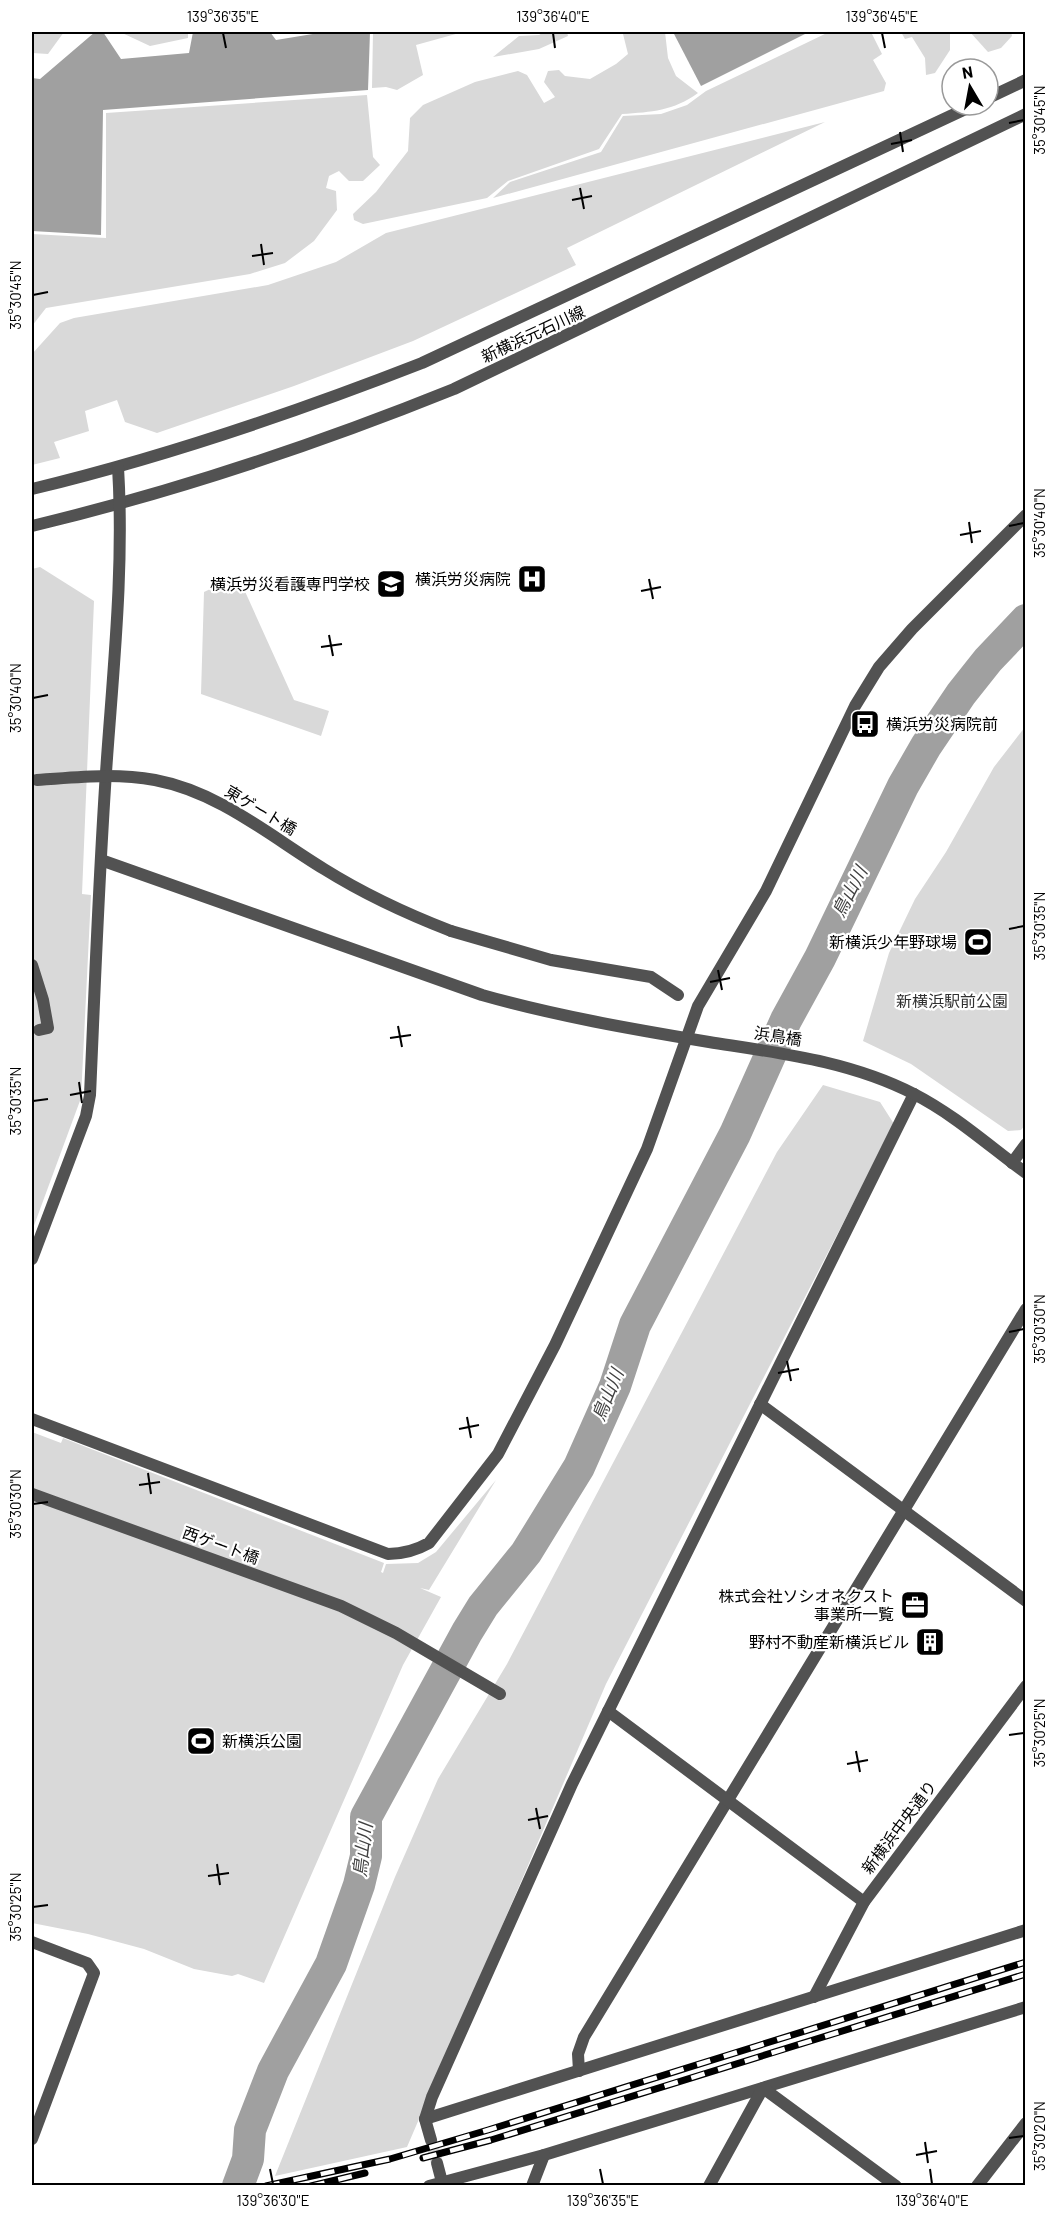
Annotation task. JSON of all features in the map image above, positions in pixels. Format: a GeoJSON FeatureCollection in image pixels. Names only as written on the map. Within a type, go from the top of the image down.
{"type":"FeatureCollection","features":[{"type":"Feature","properties":{"kind":"street"},"geometry":{"type":"LineString","coordinates":[[1000,92],[1026,80]]}},
{"type":"Feature","properties":{"kind":"street","name":"新横浜元石川線"},"geometry":{"type":"LineString","coordinates":[[32,526],[120,504],[301,448],[454,389],[1026,114]]}},
{"type":"Feature","properties":{"kind":"street","name":"新横浜元石川線"},"geometry":{"type":"LineString","coordinates":[[32,489],[118,467],[250,426],[422,363],[508,325],[949,117]]}},
{"type":"Feature","properties":{"kind":"street"},"geometry":{"type":"LineString","coordinates":[[32,1259],[86,1116],[90,1095],[101,860],[113,681],[120,504],[118,467]]}},
{"type":"Feature","properties":{"kind":"street"},"geometry":{"type":"LineString","coordinates":[[32,1419],[388,1554],[402,1554],[418,1550],[429,1543],[498,1455],[555,1345],[647,1149],[698,1006],[766,891],[844,726],[867,686],[879,667],[912,629],[1026,515]]}},
{"type":"Feature","properties":{"kind":"street","name":"東ゲート橋"},"geometry":{"type":"LineString","coordinates":[[37,780],[83,776],[128,777],[157,780],[185,789],[217,802],[325,870],[414,917],[451,931],[551,960],[651,977],[678,995]]}},
{"type":"Feature","properties":{"kind":"street","name":"浜鳥橋"},"geometry":{"type":"LineString","coordinates":[[101,860],[482,994],[559,1015],[830,1063],[861,1072],[914,1094],[959,1121],[1026,1173]]}},
{"type":"Feature","properties":{"kind":"street"},"geometry":{"type":"LineString","coordinates":[[32,965],[43,1000],[48,1028],[39,1030]]}},
{"type":"Feature","properties":{"kind":"street"},"geometry":{"type":"LineString","coordinates":[[430,2140],[425,2120],[432,2097],[572,1784],[914,1094]]}},
{"type":"Feature","properties":{"kind":"street"},"geometry":{"type":"LineString","coordinates":[[1012,1162],[1026,1144]]}},
{"type":"Feature","properties":{"kind":"street"},"geometry":{"type":"LineString","coordinates":[[579,2071],[578,2054],[584,2037],[1026,1309]]}},
{"type":"Feature","properties":{"kind":"street"},"geometry":{"type":"LineString","coordinates":[[760,1404],[1026,1601]]}},
{"type":"Feature","properties":{"kind":"street","name":"西ゲート橋"},"geometry":{"type":"LineString","coordinates":[[32,1494],[341,1605],[396,1633],[500,1694]]}},
{"type":"Feature","properties":{"kind":"street","name":"新横浜中央通り"},"geometry":{"type":"LineString","coordinates":[[814,1997],[864,1902],[1026,1686]]}},
{"type":"Feature","properties":{"kind":"street"},"geometry":{"type":"LineString","coordinates":[[608,1711],[864,1902]]}},
{"type":"Feature","properties":{"kind":"street"},"geometry":{"type":"LineString","coordinates":[[425,2120],[1026,1930]]}},
{"type":"Feature","properties":{"kind":"street"},"geometry":{"type":"LineString","coordinates":[[32,1942],[87,1963],[94,1973],[32,2139]]}},
{"type":"Feature","properties":{"kind":"street"},"geometry":{"type":"LineString","coordinates":[[429,2186],[544,2155],[1026,2007]]}},
{"type":"Feature","properties":{"kind":"street"},"geometry":{"type":"LineString","coordinates":[[709,2186],[763,2088]]}},
{"type":"Feature","properties":{"kind":"street"},"geometry":{"type":"LineString","coordinates":[[763,2088],[896,2186]]}},
{"type":"Feature","properties":{"kind":"street"},"geometry":{"type":"LineString","coordinates":[[977,2186],[1026,2123]]}},
{"type":"Feature","properties":{"kind":"street"},"geometry":{"type":"LineString","coordinates":[[532,2186],[544,2155]]}},
{"type":"Feature","properties":{"kind":"street"},"geometry":{"type":"LineString","coordinates":[[437,2163],[442,2182]]}},
{"type":"Feature","properties":{"kind":"green space"},"geometry":{"type":"Polygon","coordinates":[[[32,32],[64,32],[48,54],[32,53],[32,32]]]}},
{"type":"Feature","properties":{"kind":"green space"},"geometry":{"type":"Polygon","coordinates":[[[120,32],[188,32],[188,38],[150,46],[120,32]]]}},
{"type":"Feature","properties":{"kind":"green space"},"geometry":{"type":"Polygon","coordinates":[[[373,32],[463,32],[416,45],[423,75],[397,90],[386,87],[372,88],[373,32]]]}},
{"type":"Feature","properties":{"kind":"green space"},"geometry":{"type":"Polygon","coordinates":[[[544,32],[567,32],[568,36],[539,49],[493,57],[519,36],[539,35],[544,32]]]}},
{"type":"Feature","properties":{"kind":"green space"},"geometry":{"type":"Polygon","coordinates":[[[665,32],[668,58],[676,76],[698,93],[671,107],[622,114],[599,149],[508,181],[487,198],[363,224],[354,220],[353,214],[376,192],[408,151],[410,118],[423,105],[475,82],[518,71],[527,75],[544,103],[555,97],[544,82],[548,71],[559,70],[565,76],[590,79],[628,54],[623,34],[665,32]]]}},
{"type":"Feature","properties":{"kind":"green space"},"geometry":{"type":"Polygon","coordinates":[[[829,32],[871,32],[882,54],[873,60],[886,83],[884,91],[493,198],[510,182],[601,152],[623,116],[661,114],[687,105],[706,91],[829,32]]]}},
{"type":"Feature","properties":{"kind":"green space"},"geometry":{"type":"Polygon","coordinates":[[[901,32],[950,32],[950,50],[945,57],[940,57],[940,65],[935,73],[926,75],[925,58],[912,37],[905,39],[901,32]]]}},
{"type":"Feature","properties":{"kind":"green space"},"geometry":{"type":"Polygon","coordinates":[[[970,32],[1011,32],[1012,36],[1001,48],[988,52],[970,32]]]}},
{"type":"Feature","properties":{"kind":"green space"},"geometry":{"type":"Polygon","coordinates":[[[367,95],[373,157],[380,165],[363,181],[349,181],[339,171],[329,176],[326,188],[336,191],[337,210],[314,241],[285,263],[250,274],[46,308],[32,326],[32,234],[106,238],[106,113],[367,95]]]}},
{"type":"Feature","properties":{"kind":"green space"},"geometry":{"type":"Polygon","coordinates":[[[825,122],[567,248],[576,265],[413,341],[294,386],[157,433],[125,422],[117,400],[85,411],[89,431],[54,442],[60,458],[32,465],[32,354],[60,323],[74,318],[268,285],[336,262],[386,233],[825,122]]]}},
{"type":"Feature","properties":{"kind":"green space"},"geometry":{"type":"Polygon","coordinates":[[[40,567],[94,601],[82,894],[91,895],[81,1098],[32,1231],[32,569],[40,567]]]}},
{"type":"Feature","properties":{"kind":"green space"},"geometry":{"type":"Polygon","coordinates":[[[238,576],[294,700],[329,711],[321,736],[201,694],[204,592],[238,576]]]}},
{"type":"Feature","properties":{"kind":"green space","name":"新横浜駅前公園"},"geometry":{"type":"Polygon","coordinates":[[[1025,727],[1026,1124],[1021,1130],[1008,1131],[911,1064],[863,1041],[889,953],[915,899],[946,852],[994,767],[1025,727]]]}},
{"type":"Feature","properties":{"kind":"green space"},"geometry":{"type":"Polygon","coordinates":[[[823,1085],[880,1102],[894,1124],[606,1684],[407,2147],[275,2176],[395,1877],[438,1779],[507,1664],[777,1152],[823,1085]]]}},
{"type":"Feature","properties":{"kind":"green space","name":"新横浜公園"},"geometry":{"type":"Polygon","coordinates":[[[32,1432],[61,1443],[63,1438],[384,1563],[381,1572],[383,1573],[386,1564],[418,1563],[436,1552],[496,1480],[429,1590],[420,1588],[441,1597],[403,1665],[264,1983],[238,1974],[232,1976],[194,1969],[144,1949],[88,1934],[32,1923],[32,1432]]]}},
{"type":"Feature","properties":{"kind":"shaded area"},"geometry":{"type":"Polygon","coordinates":[[[95,32],[103,32],[121,59],[189,53],[193,32],[270,32],[276,40],[325,32],[370,32],[368,90],[103,110],[101,235],[32,231],[32,78],[40,79],[95,32]]]}},
{"type":"Feature","properties":{"kind":"shaded area"},"geometry":{"type":"Polygon","coordinates":[[[673,32],[809,32],[701,86],[673,32]]]}},
{"type":"Feature","properties":{"kind":"waterway","name":"鳥山川"},"geometry":{"type":"LineString","coordinates":[[238,2186],[248,2159],[250,2130],[273,2071],[331,1964],[359,1885],[366,1856],[366,1817],[467,1632],[483,1606],[526,1553],[579,1467],[615,1386],[635,1325],[735,1134],[786,1020],[820,958],[903,786],[926,746],[961,694],[988,660],[1026,620]]}},
{"type":"Feature","properties":{"kind":"tunnel"},"geometry":{"type":"LineString","coordinates":[[431,2140],[437,2163]]}},
{"type":"Feature","properties":{"kind":"railway"},"geometry":{"type":"LineString","coordinates":[[266,2186],[390,2159],[1026,1962]]}},
{"type":"Feature","properties":{"kind":"railway"},"geometry":{"type":"LineString","coordinates":[[423,2158],[491,2140],[1026,1974]]}},
{"type":"Feature","properties":{"kind":"railway"},"geometry":{"type":"LineString","coordinates":[[311,2186],[365,2173]]}},
{"type":"Feature","properties":{"kind":"place","name":"横浜労災病院"},"geometry":{"type":"Point","coordinates":[532,579]}},
{"type":"Feature","properties":{"kind":"place","name":"横浜労災看護専門学校"},"geometry":{"type":"Point","coordinates":[391,584]}},
{"type":"Feature","properties":{"kind":"place","name":"横浜労災病院前"},"geometry":{"type":"Point","coordinates":[865,724]}},
{"type":"Feature","properties":{"kind":"place","name":"新横浜少年野球場"},"geometry":{"type":"Point","coordinates":[978,942]}},
{"type":"Feature","properties":{"kind":"place","name":"株式会社ソシオネクスト 事業所一覧"},"geometry":{"type":"Point","coordinates":[915,1605]}},
{"type":"Feature","properties":{"kind":"place","name":"野村不動産新横浜ビル"},"geometry":{"type":"Point","coordinates":[930,1642]}},
{"type":"Feature","properties":{"kind":"place","name":"新横浜公園"},"geometry":{"type":"Point","coordinates":[201,1741]}}]}
